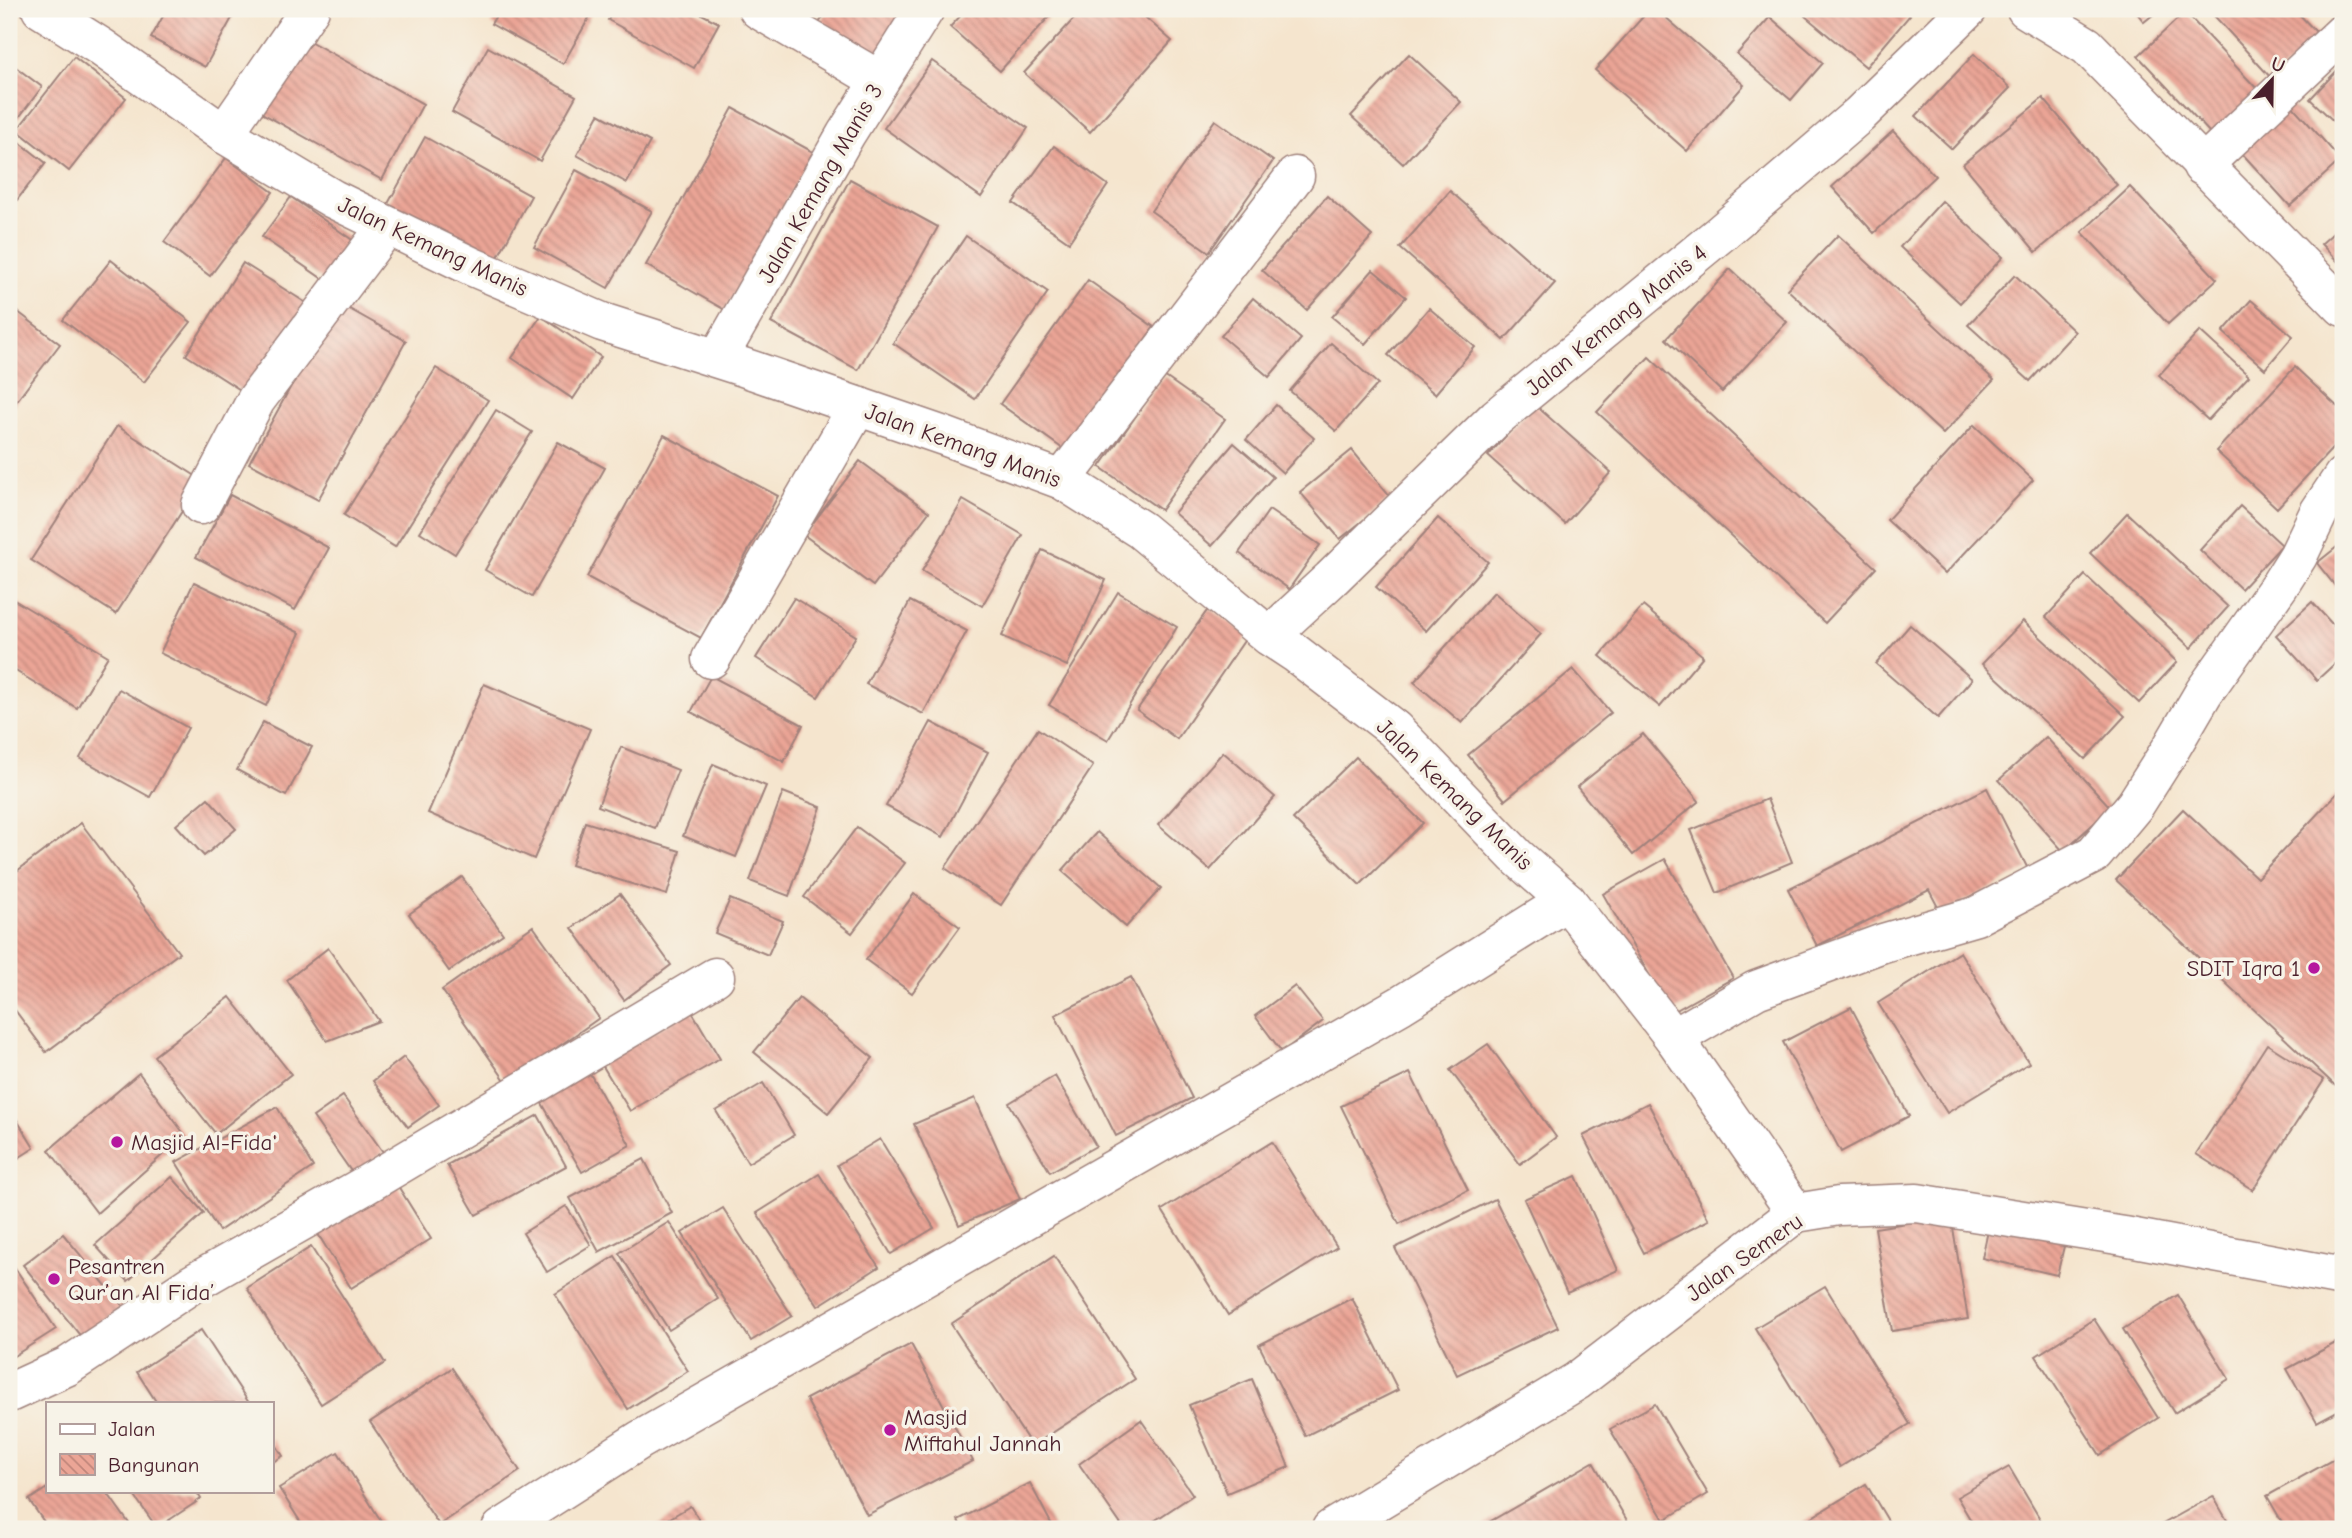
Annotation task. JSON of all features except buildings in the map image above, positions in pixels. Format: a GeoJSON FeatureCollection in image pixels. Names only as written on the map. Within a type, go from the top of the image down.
{"type":"FeatureCollection","features":[{"type":"Feature","properties":{"kind":"street","name":"Jalan Kemang Manis"},"geometry":{"type":"LineString","coordinates":[[41,9],[101,47],[224,134],[333,199],[473,267],[602,322],[858,406],[1062,480],[1141,530],[1269,636],[1394,729],[1516,856],[1567,901],[1674,1038],[1796,1213]]}},
{"type":"Feature","properties":{"kind":"street"},"geometry":{"type":"LineString","coordinates":[[224,134],[310,9]]}},
{"type":"Feature","properties":{"kind":"street"},"geometry":{"type":"LineString","coordinates":[[758,9],[879,80]]}},
{"type":"Feature","properties":{"kind":"street","name":"Jalan Kemang Manis 3"},"geometry":{"type":"LineString","coordinates":[[718,358],[846,134],[925,9]]}},
{"type":"Feature","properties":{"kind":"street","name":"Jalan Kemang Manis 4"},"geometry":{"type":"LineString","coordinates":[[1269,636],[1497,416],[1720,234],[1859,116],[1968,9]]}},
{"type":"Feature","properties":{"kind":"street"},"geometry":{"type":"LineString","coordinates":[[2026,9],[2087,46],[2343,307]]}},
{"type":"Feature","properties":{"kind":"street"},"geometry":{"type":"LineString","coordinates":[[2202,166],[2343,33]]}},
{"type":"Feature","properties":{"kind":"street"},"geometry":{"type":"LineString","coordinates":[[1062,480],[1295,176]]}},
{"type":"Feature","properties":{"kind":"street"},"geometry":{"type":"LineString","coordinates":[[201,505],[256,400],[387,226]]}},
{"type":"Feature","properties":{"kind":"street"},"geometry":{"type":"LineString","coordinates":[[711,659],[858,406]]}},
{"type":"Feature","properties":{"kind":"street"},"geometry":{"type":"LineString","coordinates":[[1674,1038],[1756,990],[1883,943],[1976,916],[2094,855],[2135,805],[2204,692],[2298,556],[2319,512],[2343,476]]}},
{"type":"Feature","properties":{"kind":"street"},"geometry":{"type":"LineString","coordinates":[[502,1529],[640,1440],[1401,1005],[1567,901]]}},
{"type":"Feature","properties":{"kind":"street"},"geometry":{"type":"LineString","coordinates":[[9,1393],[68,1366],[192,1284],[362,1187],[715,977]]}},
{"type":"Feature","properties":{"kind":"street","name":"Jalan Semeru"},"geometry":{"type":"LineString","coordinates":[[1331,1529],[1577,1381],[1796,1213],[1839,1206],[1917,1203],[2124,1236],[2343,1277]]}},
{"type":"Feature","properties":{"kind":"place","name":"SDIT Iqra 1"},"geometry":{"type":"Point","coordinates":[2314,968]}},
{"type":"Feature","properties":{"kind":"place","name":"Masjid Al-Fida'"},"geometry":{"type":"Point","coordinates":[117,1142]}},
{"type":"Feature","properties":{"kind":"place","name":"Pesantren Qur’an Al Fida’"},"geometry":{"type":"Point","coordinates":[54,1279]}},
{"type":"Feature","properties":{"kind":"place","name":"Masjid Miftahul Jannah"},"geometry":{"type":"Point","coordinates":[890,1430]}}]}
